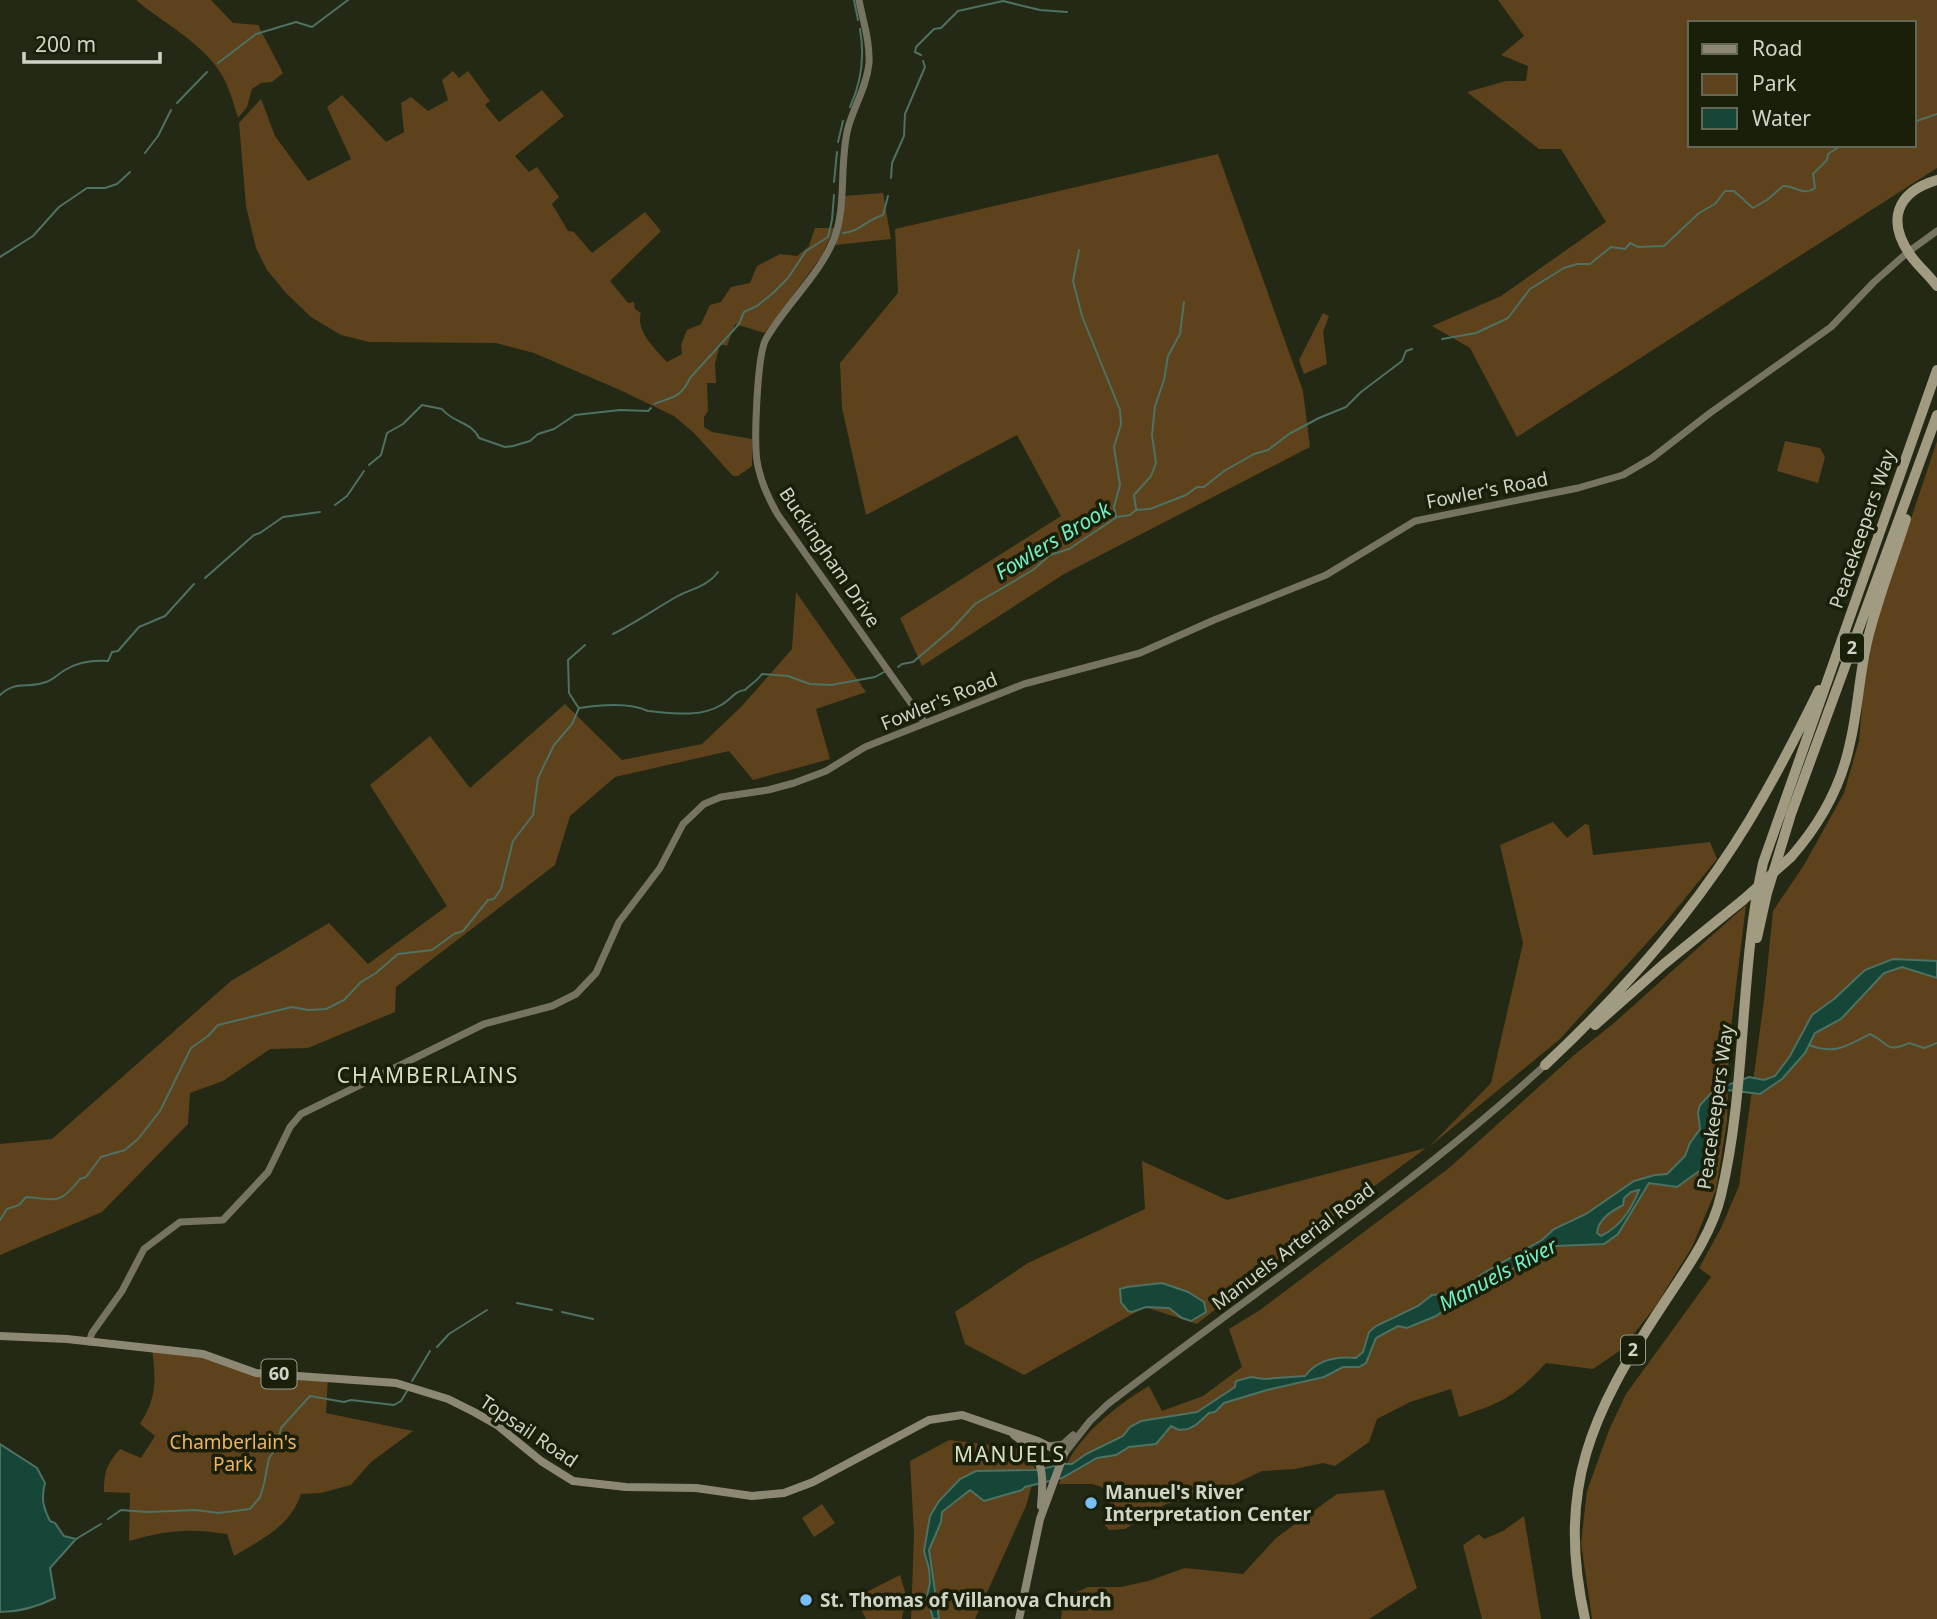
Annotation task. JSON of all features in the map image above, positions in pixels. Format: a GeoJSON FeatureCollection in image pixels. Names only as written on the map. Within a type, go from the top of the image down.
{"type":"FeatureCollection","features":[{"type":"Feature","properties":{"kind":"highway"},"geometry":{"type":"LineString","coordinates":[[1937,180],[1910,191],[1900,206],[1898,223],[1908,252],[1937,286]]}},
{"type":"Feature","properties":{"kind":"highway"},"geometry":{"type":"LineString","coordinates":[[1916,427],[1937,360]]}},
{"type":"Feature","properties":{"kind":"highway","name":"Peacekeepers Way"},"geometry":{"type":"LineString","coordinates":[[1585,1619],[1577,1583],[1573,1528],[1583,1462],[1594,1425],[1626,1360],[1699,1250],[1721,1198],[1738,1093],[1754,917],[1763,863],[1937,370]]}},
{"type":"Feature","properties":{"kind":"highway","name":"Peacekeepers Way"},"geometry":{"type":"LineString","coordinates":[[1748,983],[1767,892],[1788,824],[1937,415]]}},
{"type":"Feature","properties":{"kind":"highway"},"geometry":{"type":"LineString","coordinates":[[1545,1065],[1582,1037],[1791,857],[1822,816],[1843,769],[1867,640],[1931,431]]}},
{"type":"Feature","properties":{"kind":"highway"},"geometry":{"type":"LineString","coordinates":[[1545,1065],[1588,1025],[1646,961],[1701,892],[1748,824],[1783,762],[1843,639]]}},
{"type":"Feature","properties":{"kind":"main road","name":"Topsail Road"},"geometry":{"type":"LineString","coordinates":[[0,1336],[67,1339],[203,1354],[256,1373],[396,1383],[448,1399],[474,1412],[497,1425],[541,1461],[573,1481],[626,1487],[696,1488],[752,1496],[784,1493],[813,1482],[929,1420],[962,1415],[1048,1446],[1063,1459]]}},
{"type":"Feature","properties":{"kind":"main road"},"geometry":{"type":"LineString","coordinates":[[1007,1430],[1034,1452],[1040,1464],[1046,1490]]}},
{"type":"Feature","properties":{"kind":"main road"},"geometry":{"type":"LineString","coordinates":[[1019,1619],[1046,1490],[1063,1459]]}},
{"type":"Feature","properties":{"kind":"street","name":"Buckingham Drive"},"geometry":{"type":"LineString","coordinates":[[859,0],[869,63],[867,77],[845,142],[837,230],[826,254],[783,312],[764,343],[756,456],[764,488],[778,515],[925,723]]}},
{"type":"Feature","properties":{"kind":"street","name":"Fowler's Road"},"geometry":{"type":"LineString","coordinates":[[89,1342],[92,1333],[122,1291],[142,1251],[178,1223],[223,1220],[268,1172],[290,1127],[304,1112],[484,1024],[556,1005],[581,989],[598,969],[621,919],[660,868],[683,824],[698,808],[721,797],[775,788],[826,771],[865,747],[1024,684],[1140,653],[1326,575],[1415,521],[1578,488],[1630,472],[1832,327],[1873,283],[1908,252],[1937,232]]}},
{"type":"Feature","properties":{"kind":"street","name":"Manuels Arterial Road"},"geometry":{"type":"LineString","coordinates":[[1063,1459],[1090,1421],[1108,1404],[1320,1247],[1500,1106],[1545,1065]]}},
{"type":"Feature","properties":{"kind":"street"},"geometry":{"type":"LineString","coordinates":[[1048,1446],[1063,1444],[1090,1421]]}},
{"type":"Feature","properties":{"kind":"green space"},"geometry":{"type":"Polygon","coordinates":[[[136,0],[211,0],[233,23],[258,25],[283,73],[272,82],[261,83],[252,89],[247,107],[238,118],[226,83],[212,61],[192,42],[136,0]]]}},
{"type":"Feature","properties":{"kind":"green space"},"geometry":{"type":"Polygon","coordinates":[[[1498,0],[1937,0],[1937,168],[1517,437],[1470,348],[1432,326],[1501,296],[1606,222],[1561,149],[1539,149],[1467,92],[1506,81],[1526,81],[1528,66],[1501,55],[1524,36],[1498,0]]]}},
{"type":"Feature","properties":{"kind":"green space"},"geometry":{"type":"Polygon","coordinates":[[[453,71],[459,78],[468,71],[490,101],[485,105],[499,122],[542,90],[564,116],[515,156],[529,172],[537,167],[559,197],[552,204],[568,231],[574,232],[592,253],[645,212],[661,231],[610,281],[628,303],[634,302],[635,309],[641,313],[644,333],[667,362],[682,354],[681,345],[687,330],[701,324],[710,305],[721,302],[731,287],[750,283],[757,266],[780,254],[797,256],[809,246],[815,228],[835,228],[821,257],[765,333],[735,324],[727,346],[720,344],[715,364],[716,383],[707,383],[708,411],[704,417],[704,427],[712,432],[752,439],[752,466],[738,476],[733,476],[694,433],[674,416],[534,353],[496,343],[369,342],[341,335],[311,317],[267,270],[256,248],[246,206],[239,123],[261,99],[275,136],[308,181],[351,159],[327,107],[342,95],[386,142],[404,132],[401,103],[411,97],[428,111],[448,100],[442,80],[453,71]]]}},
{"type":"Feature","properties":{"kind":"green space"},"geometry":{"type":"Polygon","coordinates":[[[1218,154],[1303,391],[1310,447],[1064,574],[922,666],[900,618],[1061,516],[1017,435],[866,515],[842,408],[840,363],[898,293],[895,229],[1218,154]]]}},
{"type":"Feature","properties":{"kind":"green space"},"geometry":{"type":"Polygon","coordinates":[[[883,193],[891,239],[835,245],[844,196],[883,193]]]}},
{"type":"Feature","properties":{"kind":"green space"},"geometry":{"type":"Polygon","coordinates":[[[1323,313],[1329,316],[1323,332],[1327,364],[1304,374],[1299,360],[1323,313]]]}},
{"type":"Feature","properties":{"kind":"green space"},"geometry":{"type":"Polygon","coordinates":[[[1785,441],[1820,448],[1825,457],[1818,483],[1777,471],[1785,441]]]}},
{"type":"Feature","properties":{"kind":"green space"},"geometry":{"type":"Polygon","coordinates":[[[1937,441],[1937,1619],[1592,1619],[1581,1543],[1587,1491],[1609,1430],[1626,1394],[1711,1277],[1699,1268],[1721,1228],[1739,1186],[1773,911],[1804,865],[1844,793],[1859,741],[1865,672],[1877,620],[1937,441]]]}},
{"type":"Feature","properties":{"kind":"green space"},"geometry":{"type":"Polygon","coordinates":[[[796,592],[866,692],[816,709],[830,759],[753,780],[729,751],[615,777],[570,816],[555,865],[396,987],[395,1012],[308,1048],[270,1049],[223,1081],[190,1093],[188,1124],[102,1212],[0,1255],[0,1144],[52,1139],[231,981],[329,923],[368,964],[447,906],[370,785],[430,736],[470,788],[565,704],[622,760],[702,744],[742,706],[792,649],[796,592]]]}},
{"type":"Feature","properties":{"kind":"green space"},"geometry":{"type":"Polygon","coordinates":[[[1553,822],[1567,838],[1585,824],[1589,825],[1593,855],[1710,842],[1717,859],[1664,924],[1560,1039],[1429,1147],[1491,1083],[1523,943],[1500,845],[1553,822]]]}},
{"type":"Feature","properties":{"kind":"green space"},"geometry":{"type":"Polygon","coordinates":[[[1746,905],[1729,1044],[1727,1121],[1716,1190],[1692,1247],[1655,1307],[1622,1349],[1593,1369],[1546,1363],[1507,1397],[1459,1417],[1451,1389],[1410,1402],[1377,1419],[1369,1442],[1335,1466],[1323,1463],[1295,1469],[1262,1471],[1220,1491],[1166,1504],[1125,1529],[1109,1530],[1102,1522],[1109,1512],[1110,1497],[1102,1487],[1092,1484],[1059,1484],[1068,1461],[1085,1437],[1138,1393],[1149,1386],[1162,1411],[1203,1396],[1242,1367],[1229,1329],[1260,1310],[1449,1168],[1746,905]]]}},
{"type":"Feature","properties":{"kind":"green space"},"geometry":{"type":"Polygon","coordinates":[[[1426,1148],[1315,1230],[1197,1324],[1145,1307],[1024,1375],[965,1344],[955,1312],[1028,1263],[1145,1209],[1142,1161],[1227,1200],[1426,1148]]]}},
{"type":"Feature","properties":{"kind":"green space","name":"Chamberlain's Park"},"geometry":{"type":"Polygon","coordinates":[[[152,1348],[203,1354],[256,1373],[328,1377],[326,1413],[413,1431],[371,1462],[351,1485],[321,1493],[301,1494],[282,1524],[265,1538],[234,1556],[227,1534],[178,1531],[129,1541],[130,1493],[104,1492],[105,1479],[109,1464],[120,1449],[141,1458],[155,1436],[140,1424],[150,1405],[154,1388],[152,1348]]]}},
{"type":"Feature","properties":{"kind":"green space"},"geometry":{"type":"Polygon","coordinates":[[[949,1440],[1024,1449],[1036,1470],[1026,1506],[975,1619],[911,1619],[914,1534],[910,1461],[949,1440]]]}},
{"type":"Feature","properties":{"kind":"green space"},"geometry":{"type":"Polygon","coordinates":[[[1384,1490],[1417,1588],[1369,1619],[1061,1619],[1063,1598],[1088,1587],[1121,1587],[1185,1568],[1243,1574],[1276,1538],[1337,1494],[1384,1490]]]}},
{"type":"Feature","properties":{"kind":"green space"},"geometry":{"type":"Polygon","coordinates":[[[822,1504],[835,1523],[814,1537],[802,1518],[822,1504]]]}},
{"type":"Feature","properties":{"kind":"green space"},"geometry":{"type":"Polygon","coordinates":[[[1524,1516],[1541,1619],[1482,1619],[1463,1545],[1479,1534],[1484,1539],[1503,1531],[1524,1516]]]}},
{"type":"Feature","properties":{"kind":"green space"},"geometry":{"type":"Polygon","coordinates":[[[900,1575],[906,1595],[902,1619],[866,1619],[855,1598],[900,1575]]]}},
{"type":"Feature","properties":{"kind":"water","name":"Manuels River"},"geometry":{"type":"Polygon","coordinates":[[[1893,959],[1937,961],[1937,978],[1902,967],[1884,973],[1841,1019],[1815,1033],[1805,1053],[1782,1079],[1760,1094],[1728,1090],[1716,1098],[1715,1123],[1711,1134],[1705,1134],[1707,1140],[1702,1169],[1677,1187],[1649,1183],[1618,1234],[1604,1244],[1556,1246],[1486,1283],[1465,1304],[1450,1306],[1436,1316],[1407,1328],[1398,1326],[1376,1338],[1366,1363],[1359,1367],[1343,1367],[1324,1377],[1224,1403],[1188,1429],[1179,1430],[1171,1426],[1156,1444],[1129,1447],[1116,1455],[1097,1458],[1062,1478],[984,1501],[970,1490],[942,1512],[941,1522],[929,1550],[939,1619],[933,1619],[927,1596],[930,1583],[924,1551],[930,1516],[939,1501],[960,1479],[976,1471],[1036,1470],[1072,1464],[1123,1436],[1130,1427],[1141,1421],[1197,1412],[1235,1387],[1236,1381],[1251,1377],[1264,1379],[1305,1376],[1322,1362],[1356,1358],[1363,1352],[1369,1332],[1376,1326],[1418,1306],[1432,1295],[1461,1292],[1482,1274],[1542,1240],[1554,1229],[1586,1214],[1634,1181],[1667,1174],[1685,1156],[1700,1129],[1700,1105],[1714,1090],[1749,1077],[1764,1080],[1775,1076],[1790,1056],[1812,1015],[1865,970],[1893,959]],[[1639,1190],[1631,1192],[1624,1198],[1623,1205],[1606,1216],[1597,1233],[1601,1236],[1624,1217],[1639,1190]]]}},
{"type":"Feature","properties":{"kind":"water"},"geometry":{"type":"Polygon","coordinates":[[[1162,1283],[1188,1292],[1204,1302],[1206,1312],[1191,1321],[1169,1308],[1146,1307],[1128,1311],[1121,1302],[1120,1289],[1162,1283]]]}},
{"type":"Feature","properties":{"kind":"water"},"geometry":{"type":"Polygon","coordinates":[[[0,1444],[37,1468],[45,1483],[43,1502],[50,1521],[55,1523],[64,1536],[76,1539],[50,1568],[55,1598],[28,1608],[0,1612],[0,1444]]]}},
{"type":"Feature","properties":{"kind":"waterway"},"geometry":{"type":"LineString","coordinates":[[218,63],[256,34],[296,22],[312,27],[348,0]]}},
{"type":"Feature","properties":{"kind":"waterway"},"geometry":{"type":"LineString","coordinates":[[854,0],[858,20]]}},
{"type":"Feature","properties":{"kind":"waterway"},"geometry":{"type":"LineString","coordinates":[[921,55],[915,52],[916,47],[958,11],[1003,1],[1040,10],[1067,12]]}},
{"type":"Feature","properties":{"kind":"waterway"},"geometry":{"type":"LineString","coordinates":[[850,107],[861,69],[860,29]]}},
{"type":"Feature","properties":{"kind":"waterway"},"geometry":{"type":"LineString","coordinates":[[891,178],[892,163],[904,136],[905,114],[925,67],[923,61]]}},
{"type":"Feature","properties":{"kind":"waterway"},"geometry":{"type":"LineString","coordinates":[[177,103],[207,72]]}},
{"type":"Feature","properties":{"kind":"waterway"},"geometry":{"type":"LineString","coordinates":[[145,153],[158,136],[171,110]]}},
{"type":"Feature","properties":{"kind":"waterway","name":"Fowlers Brook"},"geometry":{"type":"LineString","coordinates":[[1916,121],[1937,114]]}},
{"type":"Feature","properties":{"kind":"waterway"},"geometry":{"type":"LineString","coordinates":[[838,142],[843,121]]}},
{"type":"Feature","properties":{"kind":"waterway","name":"Fowlers Brook"},"geometry":{"type":"LineString","coordinates":[[1442,339],[1476,333],[1508,318],[1530,289],[1564,268],[1590,264],[1611,247],[1625,249],[1630,243],[1638,247],[1664,246],[1699,213],[1715,204],[1725,191],[1734,191],[1753,208],[1783,186],[1803,191],[1811,190],[1815,188],[1813,174],[1827,160],[1828,154],[1839,147]]}},
{"type":"Feature","properties":{"kind":"waterway"},"geometry":{"type":"LineString","coordinates":[[834,182],[837,152]]}},
{"type":"Feature","properties":{"kind":"waterway"},"geometry":{"type":"LineString","coordinates":[[0,257],[33,236],[59,207],[87,188],[105,188],[117,184],[130,172]]}},
{"type":"Feature","properties":{"kind":"waterway"},"geometry":{"type":"LineString","coordinates":[[654,404],[679,393],[739,324],[744,312],[757,306],[773,293],[788,278],[806,251],[828,237],[834,195]]}},
{"type":"Feature","properties":{"kind":"waterway"},"geometry":{"type":"LineString","coordinates":[[843,233],[883,215],[888,196]]}},
{"type":"Feature","properties":{"kind":"waterway"},"geometry":{"type":"LineString","coordinates":[[1079,250],[1073,281],[1082,316],[1120,410],[1121,424],[1114,447],[1120,485],[1114,507],[1116,516]]}},
{"type":"Feature","properties":{"kind":"waterway"},"geometry":{"type":"LineString","coordinates":[[1136,509],[1134,495],[1151,476],[1156,463],[1152,435],[1155,406],[1164,380],[1168,356],[1180,334],[1184,302]]}},
{"type":"Feature","properties":{"kind":"waterway","name":"Fowlers Brook"},"geometry":{"type":"LineString","coordinates":[[898,667],[913,662],[952,629],[975,604],[1033,570],[1050,555],[1069,549],[1117,517],[1130,515],[1136,510],[1150,509],[1186,495],[1197,487],[1204,487],[1224,471],[1254,454],[1268,450],[1289,434],[1346,407],[1402,361],[1406,351],[1412,349]]}},
{"type":"Feature","properties":{"kind":"waterway"},"geometry":{"type":"LineString","coordinates":[[369,465],[381,455],[387,433],[403,424],[422,405],[442,409],[472,429],[479,438],[505,447],[530,441],[575,415],[620,410],[648,411],[651,408]]}},
{"type":"Feature","properties":{"kind":"waterway"},"geometry":{"type":"LineString","coordinates":[[335,505],[347,496],[364,471]]}},
{"type":"Feature","properties":{"kind":"waterway"},"geometry":{"type":"LineString","coordinates":[[205,578],[254,535],[283,517],[320,512]]}},
{"type":"Feature","properties":{"kind":"waterway"},"geometry":{"type":"LineString","coordinates":[[613,634],[704,584],[718,572]]}},
{"type":"Feature","properties":{"kind":"waterway"},"geometry":{"type":"LineString","coordinates":[[0,695],[17,686],[49,681],[80,663],[108,661],[112,652],[118,651],[139,627],[165,616],[194,584]]}},
{"type":"Feature","properties":{"kind":"waterway"},"geometry":{"type":"LineString","coordinates":[[578,707],[569,693],[568,660],[585,645]]}},
{"type":"Feature","properties":{"kind":"waterway","name":"Fowlers Brook"},"geometry":{"type":"LineString","coordinates":[[579,708],[623,705],[648,711],[704,712],[745,690],[762,674],[788,676],[810,684],[831,685],[875,677],[884,672]]}},
{"type":"Feature","properties":{"kind":"waterway","name":"Fowlers Brook"},"geometry":{"type":"LineString","coordinates":[[0,1220],[7,1209],[19,1205],[26,1197],[62,1197],[80,1179],[86,1177],[101,1157],[125,1150],[138,1139],[160,1111],[191,1048],[218,1025],[292,1007],[326,1009],[344,1000],[361,982],[398,954],[432,950],[454,934],[463,931],[488,900],[494,899],[501,889],[513,841],[533,815],[538,778],[554,745],[572,724],[579,708]]}},
{"type":"Feature","properties":{"kind":"waterway"},"geometry":{"type":"LineString","coordinates":[[1809,1045],[1834,1049],[1870,1034],[1895,1048],[1909,1043],[1924,1048],[1937,1043]]}},
{"type":"Feature","properties":{"kind":"waterway"},"geometry":{"type":"LineString","coordinates":[[517,1303],[552,1310]]}},
{"type":"Feature","properties":{"kind":"waterway"},"geometry":{"type":"LineString","coordinates":[[437,1347],[449,1334],[487,1310]]}},
{"type":"Feature","properties":{"kind":"waterway"},"geometry":{"type":"LineString","coordinates":[[562,1312],[593,1319]]}},
{"type":"Feature","properties":{"kind":"waterway"},"geometry":{"type":"LineString","coordinates":[[412,1381],[430,1351]]}},
{"type":"Feature","properties":{"kind":"waterway"},"geometry":{"type":"LineString","coordinates":[[108,1519],[121,1510],[196,1510],[218,1513],[250,1509],[260,1497],[269,1458],[275,1450],[281,1428],[310,1396],[344,1402],[351,1400],[394,1405],[401,1401],[407,1391]]}},
{"type":"Feature","properties":{"kind":"waterway"},"geometry":{"type":"LineString","coordinates":[[76,1539],[101,1524]]}},
{"type":"Feature","properties":{"kind":"place","name":"Manuel's River Interpretation Center"},"geometry":{"type":"Point","coordinates":[1091,1503]}},
{"type":"Feature","properties":{"kind":"place","name":"St. Thomas of Villanova Church"},"geometry":{"type":"Point","coordinates":[806,1600]}},
{"type":"Feature","properties":{"kind":"district","name":"CHAMBERLAINS"},"geometry":{"type":"Point","coordinates":[428,1076]}},
{"type":"Feature","properties":{"kind":"district","name":"MANUELS"},"geometry":{"type":"Point","coordinates":[1010,1455]}}]}
